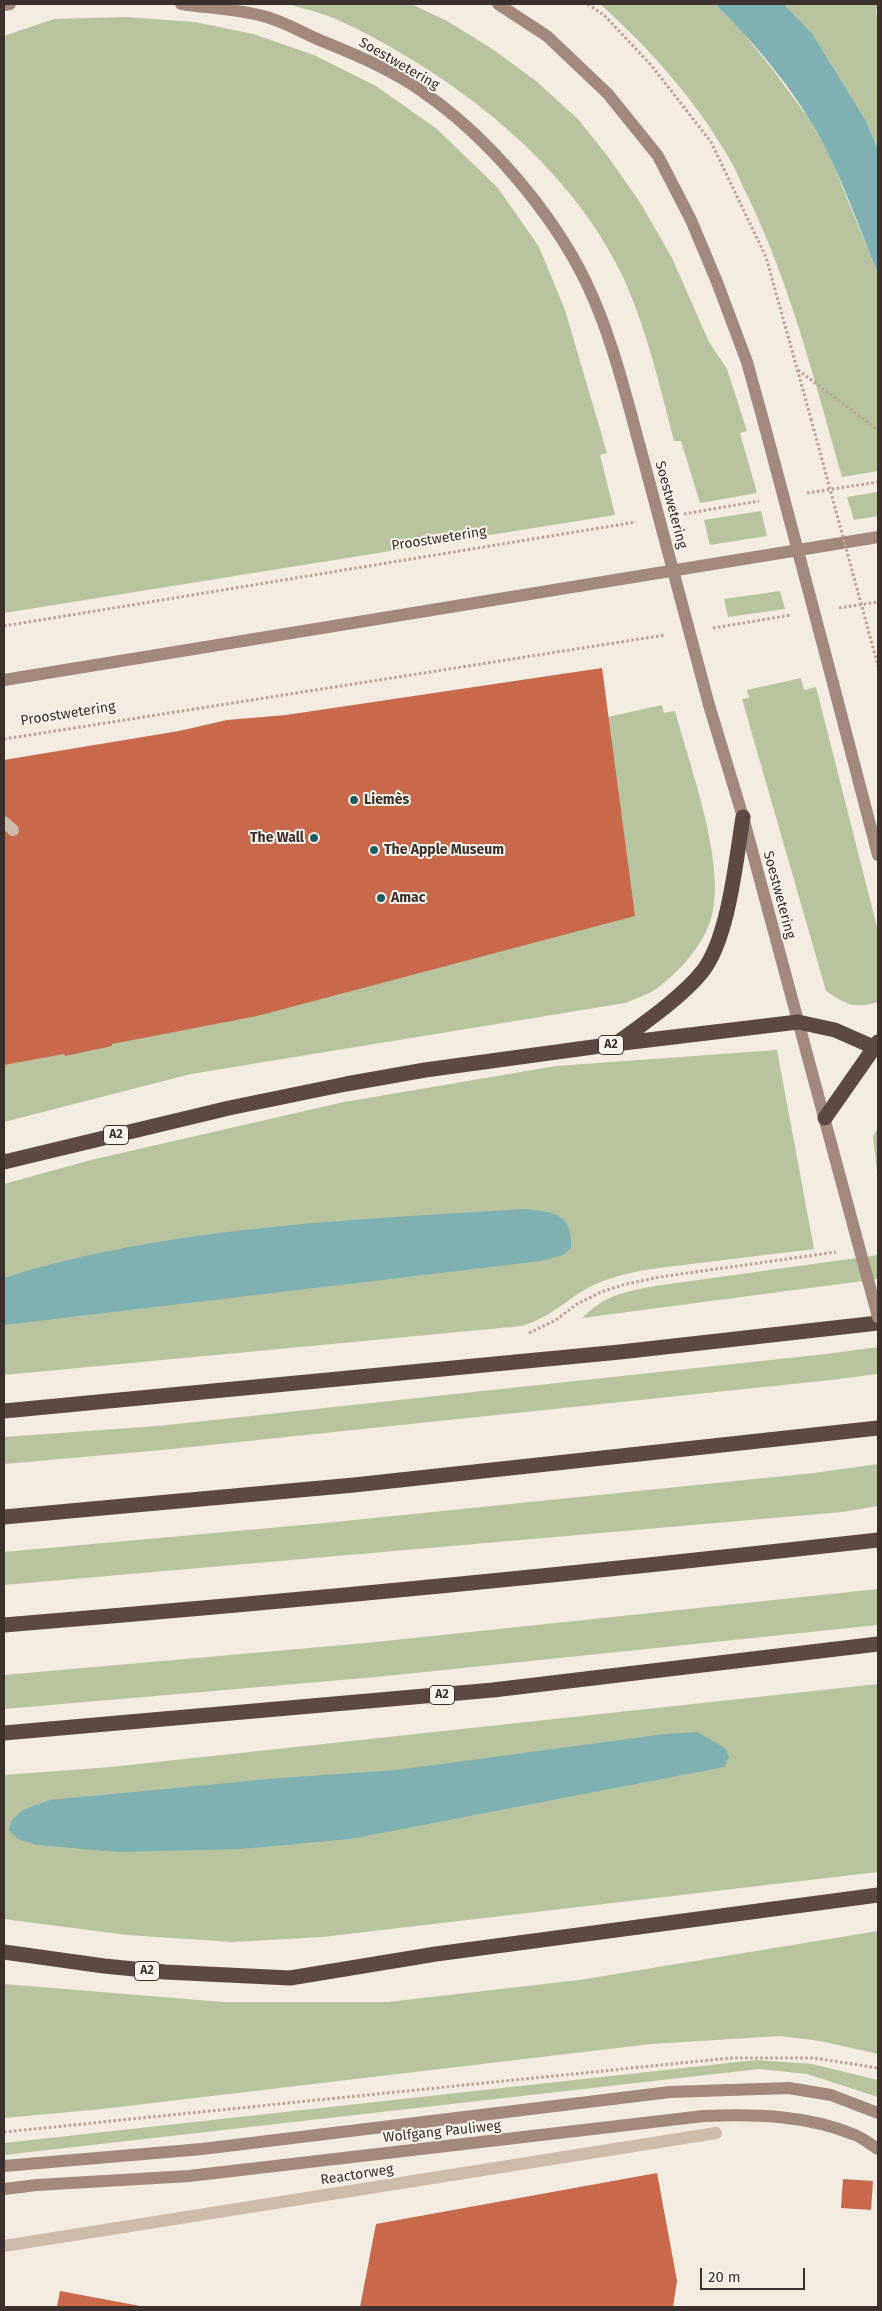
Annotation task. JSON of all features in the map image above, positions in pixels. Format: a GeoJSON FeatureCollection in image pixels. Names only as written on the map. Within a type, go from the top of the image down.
{"type":"FeatureCollection","features":[{"type":"Feature","properties":{"kind":"highway","name":"A2"},"geometry":{"type":"LineString","coordinates":[[616,1044],[647,1022],[702,971],[717,943],[728,906],[743,817]]}},
{"type":"Feature","properties":{"kind":"highway","name":"A2"},"geometry":{"type":"LineString","coordinates":[[4,1162],[229,1108],[425,1070],[798,1022],[835,1030],[877,1046],[824,1118]]}},
{"type":"Feature","properties":{"kind":"highway"},"geometry":{"type":"LineString","coordinates":[[4,1411],[620,1352],[878,1323]]}},
{"type":"Feature","properties":{"kind":"highway"},"geometry":{"type":"LineString","coordinates":[[4,1517],[354,1486],[878,1428]]}},
{"type":"Feature","properties":{"kind":"highway"},"geometry":{"type":"LineString","coordinates":[[4,1625],[294,1601],[607,1571],[878,1540]]}},
{"type":"Feature","properties":{"kind":"highway","name":"A2"},"geometry":{"type":"LineString","coordinates":[[4,1733],[484,1691],[878,1644]]}},
{"type":"Feature","properties":{"kind":"highway","name":"A2"},"geometry":{"type":"LineString","coordinates":[[4,1952],[104,1966],[165,1972],[290,1978],[436,1954],[878,1895]]}},
{"type":"Feature","properties":{"kind":"main road"},"geometry":{"type":"LineString","coordinates":[[4,5],[10,4]]}},
{"type":"Feature","properties":{"kind":"main road","name":"Soestwetering"},"geometry":{"type":"LineString","coordinates":[[181,4],[264,16],[357,55],[422,91],[473,131],[515,177],[565,245],[586,282],[603,323],[623,384],[709,704],[743,817],[878,1317]]}},
{"type":"Feature","properties":{"kind":"main road"},"geometry":{"type":"LineString","coordinates":[[498,4],[547,36],[608,94],[658,156],[691,220],[718,282],[747,362],[878,856]]}},
{"type":"Feature","properties":{"kind":"main road"},"geometry":{"type":"LineString","coordinates":[[4,680],[878,537]]}},
{"type":"Feature","properties":{"kind":"main road","name":"Wolfgang Pauliweg"},"geometry":{"type":"LineString","coordinates":[[4,2166],[202,2149],[670,2092],[789,2088],[831,2095],[878,2113]]}},
{"type":"Feature","properties":{"kind":"main road","name":"Wolfgang Pauliweg"},"geometry":{"type":"LineString","coordinates":[[4,2189],[37,2185],[189,2176],[704,2116],[753,2114],[800,2120],[856,2135],[878,2149]]}},
{"type":"Feature","properties":{"kind":"street","name":"Reactorweg"},"geometry":{"type":"LineString","coordinates":[[4,2246],[716,2133]]}},
{"type":"Feature","properties":{"kind":"path"},"geometry":{"type":"LineString","coordinates":[[588,4],[605,16],[651,65],[712,142],[766,257],[878,666]]}},
{"type":"Feature","properties":{"kind":"path"},"geometry":{"type":"LineString","coordinates":[[797,370],[878,430]]}},
{"type":"Feature","properties":{"kind":"path"},"geometry":{"type":"LineString","coordinates":[[800,495],[878,482]]}},
{"type":"Feature","properties":{"kind":"path"},"geometry":{"type":"LineString","coordinates":[[682,514],[760,501]]}},
{"type":"Feature","properties":{"kind":"path","name":"Proostwetering"},"geometry":{"type":"LineString","coordinates":[[4,626],[642,521]]}},
{"type":"Feature","properties":{"kind":"path"},"geometry":{"type":"LineString","coordinates":[[830,609],[878,602]]}},
{"type":"Feature","properties":{"kind":"path"},"geometry":{"type":"LineString","coordinates":[[704,629],[801,614]]}},
{"type":"Feature","properties":{"kind":"path","name":"Proostwetering"},"geometry":{"type":"LineString","coordinates":[[4,739],[675,634]]}},
{"type":"Feature","properties":{"kind":"path"},"geometry":{"type":"LineString","coordinates":[[528,1334],[556,1320],[577,1304],[600,1292],[626,1284],[660,1277],[839,1252]]}},
{"type":"Feature","properties":{"kind":"path"},"geometry":{"type":"LineString","coordinates":[[4,2132],[730,2058],[814,2058],[878,2068]]}},
{"type":"Feature","properties":{"kind":"green space"},"geometry":{"type":"Polygon","coordinates":[[[288,4],[411,4],[447,21],[491,48],[536,81],[578,119],[609,158],[641,204],[672,258],[709,342],[727,369],[747,431],[740,433],[757,493],[700,503],[681,441],[674,441],[646,339],[624,279],[601,237],[573,197],[540,160],[504,126],[464,95],[423,67],[381,42],[338,20],[288,4]]]}},
{"type":"Feature","properties":{"kind":"green space"},"geometry":{"type":"Polygon","coordinates":[[[600,4],[715,4],[740,29],[809,119],[829,154],[878,274],[878,471],[842,477],[790,300],[763,231],[732,164],[713,132],[684,92],[636,38],[600,4]]]}},
{"type":"Feature","properties":{"kind":"green space"},"geometry":{"type":"Polygon","coordinates":[[[784,4],[878,4],[876,14],[878,15],[878,149],[866,121],[812,33],[784,4]]]}},
{"type":"Feature","properties":{"kind":"green space"},"geometry":{"type":"Polygon","coordinates":[[[125,17],[195,22],[253,34],[314,55],[376,86],[437,129],[498,188],[539,247],[565,310],[607,453],[600,455],[615,515],[4,613],[4,36],[54,19],[125,17]]]}},
{"type":"Feature","properties":{"kind":"green space"},"geometry":{"type":"Polygon","coordinates":[[[878,492],[878,516],[854,520],[847,497],[878,492]]]}},
{"type":"Feature","properties":{"kind":"green space"},"geometry":{"type":"Polygon","coordinates":[[[761,511],[767,536],[710,545],[704,520],[761,511]]]}},
{"type":"Feature","properties":{"kind":"green space"},"geometry":{"type":"Polygon","coordinates":[[[780,591],[785,609],[728,617],[724,599],[780,591]]]}},
{"type":"Feature","properties":{"kind":"green space"},"geometry":{"type":"Polygon","coordinates":[[[801,678],[804,690],[816,687],[878,931],[878,1002],[870,1004],[851,1004],[840,1000],[826,991],[742,699],[749,698],[747,690],[801,678]]]}},
{"type":"Feature","properties":{"kind":"green space"},"geometry":{"type":"Polygon","coordinates":[[[662,705],[664,713],[675,711],[697,787],[711,846],[715,875],[715,900],[710,922],[695,951],[673,975],[656,989],[625,1003],[191,1074],[4,1122],[4,1059],[110,1035],[608,717],[662,705]]]}},
{"type":"Feature","properties":{"kind":"green space"},"geometry":{"type":"Polygon","coordinates":[[[777,1050],[814,1249],[665,1267],[620,1276],[597,1283],[546,1315],[522,1326],[4,1375],[4,1184],[91,1160],[344,1102],[556,1066],[777,1050]]]}},
{"type":"Feature","properties":{"kind":"green space"},"geometry":{"type":"Polygon","coordinates":[[[878,1128],[878,1180],[873,1136],[878,1128]]]}},
{"type":"Feature","properties":{"kind":"green space"},"geometry":{"type":"Polygon","coordinates":[[[878,1255],[878,1279],[582,1318],[607,1299],[633,1290],[878,1255]]]}},
{"type":"Feature","properties":{"kind":"green space"},"geometry":{"type":"Polygon","coordinates":[[[878,1347],[878,1374],[162,1450],[4,1464],[4,1437],[158,1426],[878,1347]]]}},
{"type":"Feature","properties":{"kind":"green space"},"geometry":{"type":"Polygon","coordinates":[[[878,1464],[878,1506],[842,1512],[4,1585],[4,1552],[325,1523],[814,1473],[878,1464]]]}},
{"type":"Feature","properties":{"kind":"green space"},"geometry":{"type":"Polygon","coordinates":[[[878,1589],[878,1625],[376,1677],[4,1709],[4,1675],[366,1643],[878,1589]]]}},
{"type":"Feature","properties":{"kind":"green space"},"geometry":{"type":"Polygon","coordinates":[[[878,1684],[878,1872],[322,1937],[233,1942],[127,1935],[4,1919],[4,1775],[111,1767],[878,1684]]]}},
{"type":"Feature","properties":{"kind":"green space"},"geometry":{"type":"Polygon","coordinates":[[[878,1931],[878,2054],[820,2041],[781,2036],[651,2044],[102,2109],[4,2118],[4,1984],[223,2002],[388,2002],[579,1980],[878,1931]]]}},
{"type":"Feature","properties":{"kind":"green space"},"geometry":{"type":"Polygon","coordinates":[[[756,2060],[812,2064],[878,2080],[878,2097],[807,2074],[759,2069],[4,2155],[4,2143],[756,2060]]]}},
{"type":"Feature","properties":{"kind":"water"},"geometry":{"type":"Polygon","coordinates":[[[715,4],[784,4],[812,33],[866,121],[878,149],[878,274],[836,169],[806,114],[763,56],[715,4]]]}},
{"type":"Feature","properties":{"kind":"water"},"geometry":{"type":"Polygon","coordinates":[[[524,1209],[544,1211],[559,1216],[569,1228],[571,1248],[563,1255],[541,1261],[4,1325],[4,1278],[66,1261],[130,1247],[261,1228],[524,1209]]]}},
{"type":"Feature","properties":{"kind":"water"},"geometry":{"type":"Polygon","coordinates":[[[697,1732],[725,1748],[729,1757],[724,1767],[350,1839],[241,1849],[119,1852],[37,1845],[18,1839],[9,1830],[11,1823],[19,1813],[50,1800],[280,1778],[397,1770],[665,1734],[697,1732]]]}},
{"type":"Feature","properties":{"kind":"building","name":"The Wall"},"geometry":{"type":"Polygon","coordinates":[[[602,668],[635,916],[257,1016],[112,1044],[112,1046],[65,1056],[64,1054],[4,1065],[4,760],[179,731],[227,720],[286,715],[602,668]]]}},
{"type":"Feature","properties":{"kind":"building"},"geometry":{"type":"Polygon","coordinates":[[[657,2173],[677,2281],[673,2307],[360,2307],[376,2224],[657,2173]]]}},
{"type":"Feature","properties":{"kind":"building"},"geometry":{"type":"Polygon","coordinates":[[[843,2179],[873,2181],[871,2210],[841,2208],[843,2179]]]}},
{"type":"Feature","properties":{"kind":"building"},"geometry":{"type":"Polygon","coordinates":[[[60,2291],[140,2306],[140,2307],[57,2307],[60,2291]]]}},
{"type":"Feature","properties":{"kind":"place","name":"Liemès"},"geometry":{"type":"Point","coordinates":[354,800]}},
{"type":"Feature","properties":{"kind":"place","name":"The Wall"},"geometry":{"type":"Point","coordinates":[314,838]}},
{"type":"Feature","properties":{"kind":"place","name":"The Apple Museum"},"geometry":{"type":"Point","coordinates":[374,850]}},
{"type":"Feature","properties":{"kind":"place","name":"Amac"},"geometry":{"type":"Point","coordinates":[381,898]}}]}
